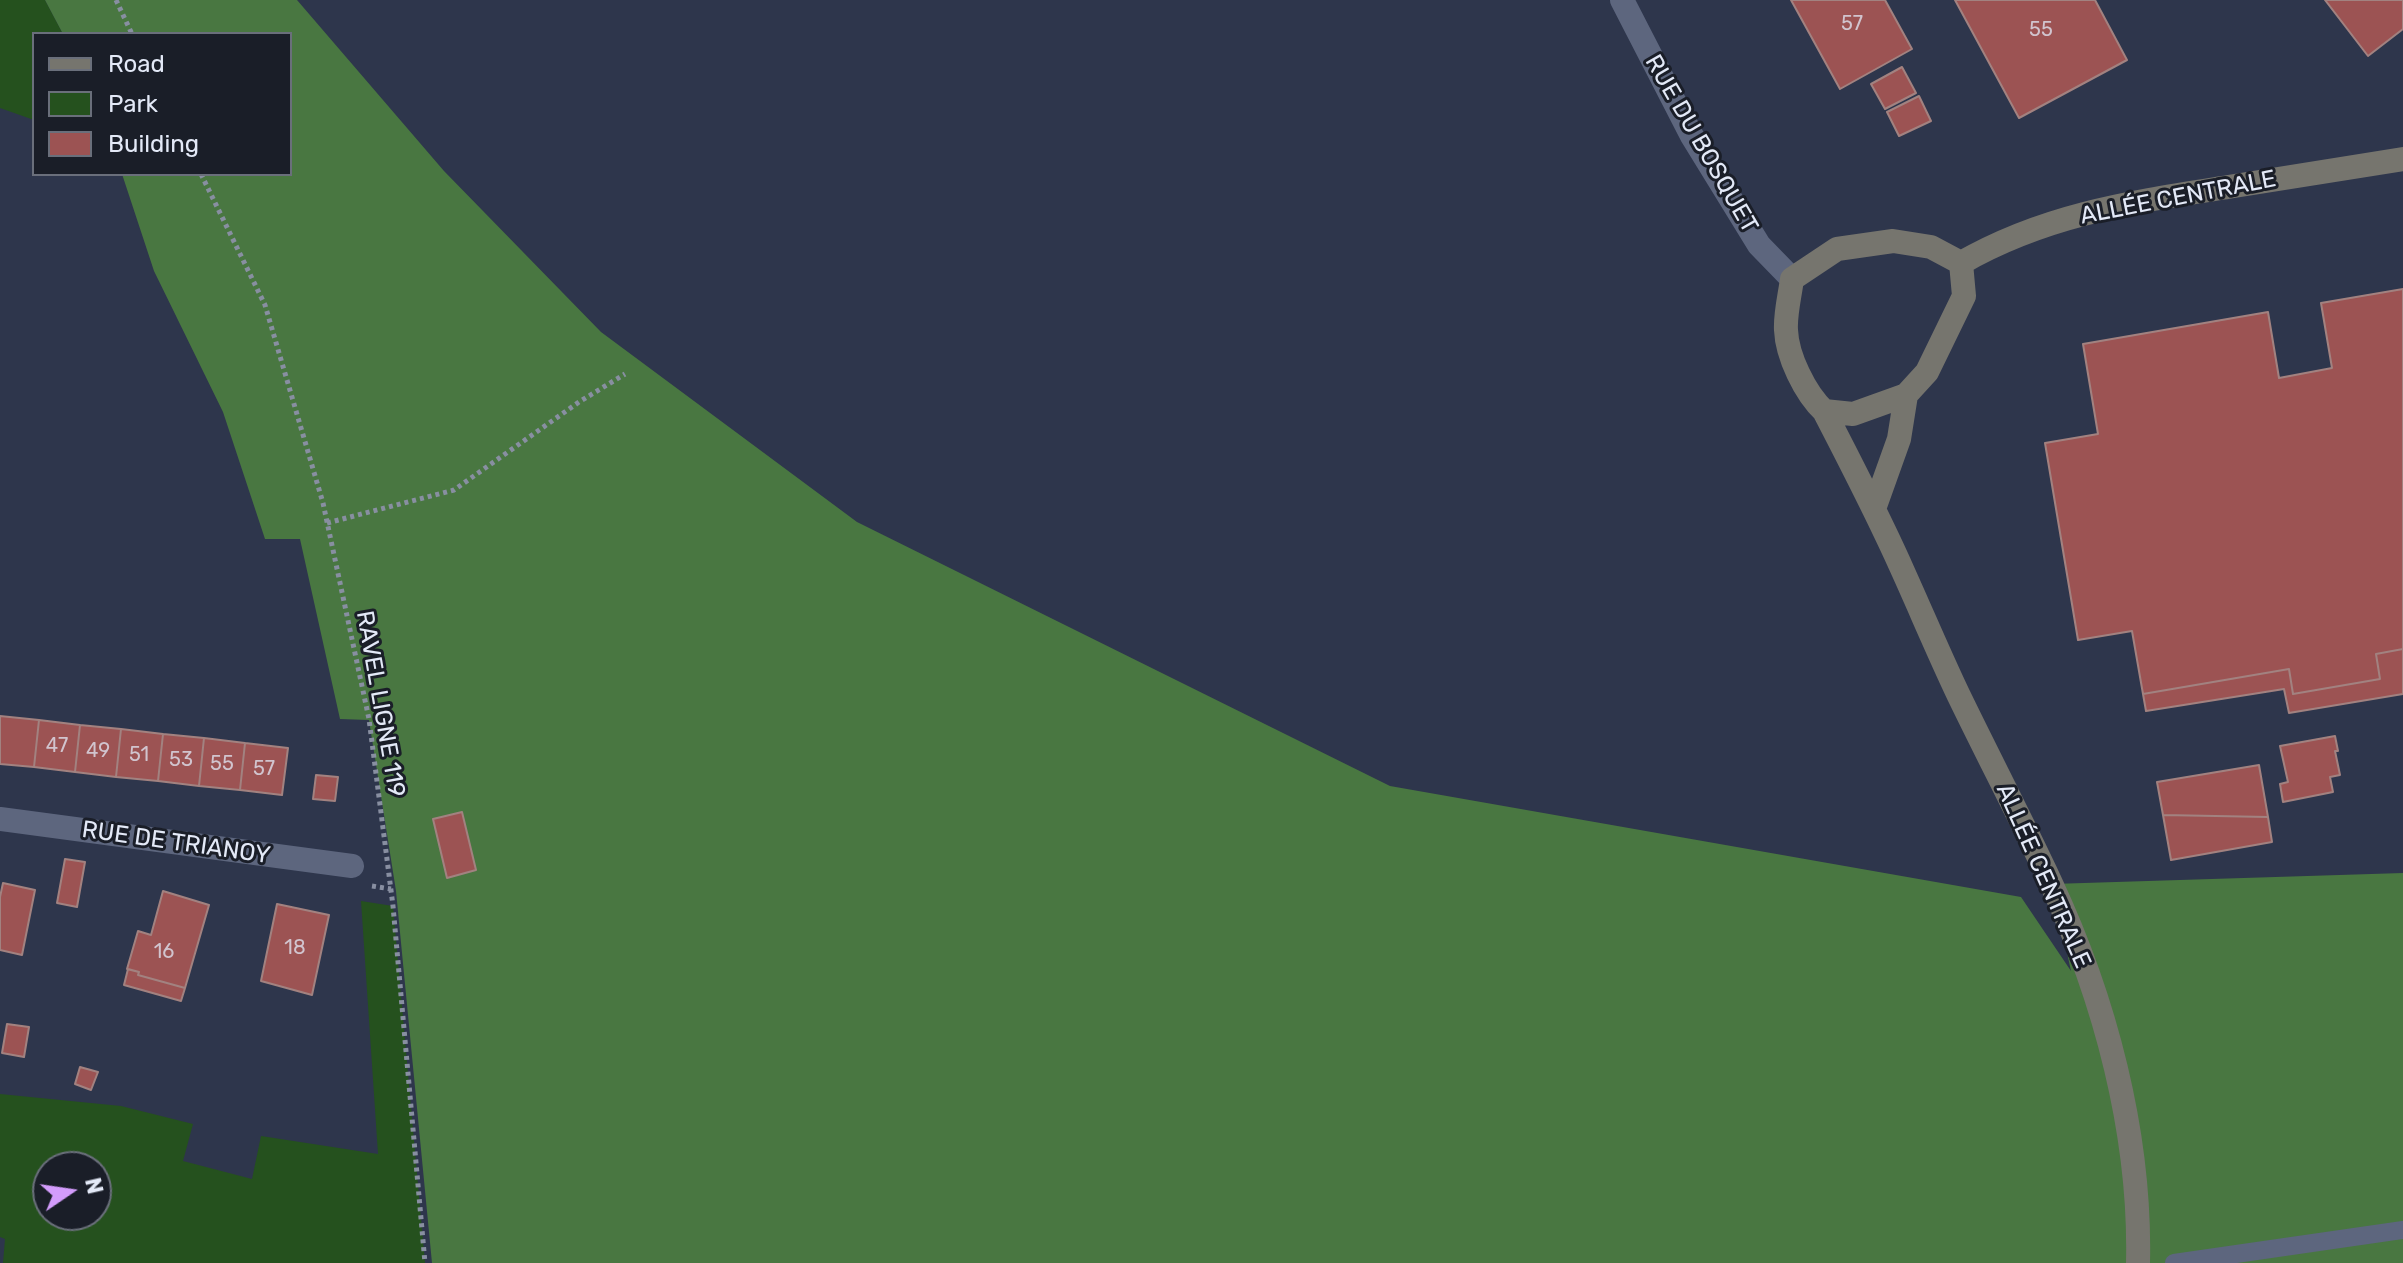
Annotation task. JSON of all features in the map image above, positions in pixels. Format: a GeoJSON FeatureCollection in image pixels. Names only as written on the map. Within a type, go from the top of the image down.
{"type":"FeatureCollection","features":[{"type":"Feature","properties":{"kind":"street","name":"RUE DU BOSQUET"},"geometry":{"type":"LineString","coordinates":[[1622,0],[1692,136],[1759,245],[1792,279]]}},
{"type":"Feature","properties":{"kind":"street","name":"ALLÉE CENTRALE"},"geometry":{"type":"LineString","coordinates":[[1961,263],[2036,227],[2131,202],[2403,159]]}},
{"type":"Feature","properties":{"kind":"street"},"geometry":{"type":"LineString","coordinates":[[1792,279],[1837,249],[1893,241],[1931,247],[1961,263],[1964,296],[1927,372],[1906,395],[1853,414],[1824,411]]}},
{"type":"Feature","properties":{"kind":"street","name":"ALLÉE CENTRALE"},"geometry":{"type":"LineString","coordinates":[[1792,279],[1786,332],[1795,368],[1813,401],[1824,411],[1874,509],[1958,693],[2052,884],[2085,969],[2109,1038],[2129,1129],[2138,1263]]}},
{"type":"Feature","properties":{"kind":"street"},"geometry":{"type":"LineString","coordinates":[[1874,509],[1899,439],[1906,395]]}},
{"type":"Feature","properties":{"kind":"street","name":"RUE DE TRIANOY"},"geometry":{"type":"LineString","coordinates":[[0,819],[352,866]]}},
{"type":"Feature","properties":{"kind":"lane"},"geometry":{"type":"LineString","coordinates":[[2174,1263],[2403,1230]]}},
{"type":"Feature","properties":{"kind":"path"},"geometry":{"type":"LineString","coordinates":[[116,0],[131,32]]}},
{"type":"Feature","properties":{"kind":"path","name":"RAVEL LIGNE 119"},"geometry":{"type":"LineString","coordinates":[[202,176],[265,305],[327,523],[369,719],[393,906],[425,1263]]}},
{"type":"Feature","properties":{"kind":"path"},"geometry":{"type":"LineString","coordinates":[[327,523],[454,490],[579,402],[625,374]]}},
{"type":"Feature","properties":{"kind":"green space"},"geometry":{"type":"Polygon","coordinates":[[[0,0],[45,0],[62,32],[32,32],[32,119],[0,108],[0,0]]]}},
{"type":"Feature","properties":{"kind":"green space"},"geometry":{"type":"Polygon","coordinates":[[[45,0],[297,0],[444,171],[601,332],[857,522],[1390,786],[2021,897],[2071,971],[2052,884],[2403,873],[2403,1263],[432,1263],[396,891],[369,720],[340,719],[300,539],[265,539],[223,412],[154,271],[123,176],[292,176],[292,32],[62,32],[45,0]]]}},
{"type":"Feature","properties":{"kind":"green space"},"geometry":{"type":"Polygon","coordinates":[[[361,901],[393,906],[425,1263],[3,1263],[5,1239],[0,1237],[0,1094],[121,1106],[193,1124],[183,1161],[252,1179],[261,1136],[378,1154],[361,901]]]}},
{"type":"Feature","properties":{"kind":"building"},"geometry":{"type":"Polygon","coordinates":[[[1791,0],[1885,0],[1912,49],[1840,89],[1791,0]]]}},
{"type":"Feature","properties":{"kind":"building"},"geometry":{"type":"Polygon","coordinates":[[[1955,0],[2095,0],[2127,60],[2019,118],[1955,0]]]}},
{"type":"Feature","properties":{"kind":"building"},"geometry":{"type":"Polygon","coordinates":[[[2325,0],[2403,0],[2403,29],[2368,56],[2325,0]]]}},
{"type":"Feature","properties":{"kind":"building"},"geometry":{"type":"Polygon","coordinates":[[[1902,67],[1916,93],[1885,109],[1871,84],[1902,67]]]}},
{"type":"Feature","properties":{"kind":"building"},"geometry":{"type":"Polygon","coordinates":[[[1919,96],[1931,121],[1899,136],[1887,112],[1919,96]]]}},
{"type":"Feature","properties":{"kind":"building"},"geometry":{"type":"Polygon","coordinates":[[[2403,289],[2403,649],[2376,654],[2380,679],[2293,694],[2289,669],[2143,694],[2132,631],[2078,640],[2045,443],[2098,434],[2083,344],[2268,312],[2279,378],[2332,368],[2321,303],[2403,289]]]}},
{"type":"Feature","properties":{"kind":"building"},"geometry":{"type":"Polygon","coordinates":[[[2403,649],[2403,694],[2289,713],[2284,689],[2146,711],[2143,694],[2289,669],[2293,694],[2380,679],[2376,654],[2403,649]]]}},
{"type":"Feature","properties":{"kind":"building"},"geometry":{"type":"Polygon","coordinates":[[[0,716],[39,720],[34,767],[0,764],[0,716]]]}},
{"type":"Feature","properties":{"kind":"building"},"geometry":{"type":"Polygon","coordinates":[[[39,720],[80,725],[75,772],[34,767],[39,720]]]}},
{"type":"Feature","properties":{"kind":"building"},"geometry":{"type":"Polygon","coordinates":[[[80,725],[121,729],[116,777],[75,772],[80,725]]]}},
{"type":"Feature","properties":{"kind":"building"},"geometry":{"type":"Polygon","coordinates":[[[121,729],[163,734],[158,781],[116,777],[121,729]]]}},
{"type":"Feature","properties":{"kind":"building"},"geometry":{"type":"Polygon","coordinates":[[[163,734],[204,738],[199,786],[158,781],[163,734]]]}},
{"type":"Feature","properties":{"kind":"building"},"geometry":{"type":"Polygon","coordinates":[[[2335,736],[2340,775],[2330,777],[2333,792],[2283,802],[2280,784],[2288,782],[2280,746],[2335,736]]]}},
{"type":"Feature","properties":{"kind":"building"},"geometry":{"type":"Polygon","coordinates":[[[204,738],[245,743],[240,790],[199,786],[204,738]]]}},
{"type":"Feature","properties":{"kind":"building"},"geometry":{"type":"Polygon","coordinates":[[[245,743],[288,748],[282,795],[240,790],[245,743]]]}},
{"type":"Feature","properties":{"kind":"building"},"geometry":{"type":"Polygon","coordinates":[[[2259,765],[2268,817],[2163,815],[2157,782],[2259,765]]]}},
{"type":"Feature","properties":{"kind":"building"},"geometry":{"type":"Polygon","coordinates":[[[316,775],[338,777],[335,801],[313,799],[316,775]]]}},
{"type":"Feature","properties":{"kind":"building"},"geometry":{"type":"Polygon","coordinates":[[[462,812],[476,870],[447,878],[433,819],[462,812]]]}},
{"type":"Feature","properties":{"kind":"building"},"geometry":{"type":"Polygon","coordinates":[[[2163,815],[2268,817],[2272,842],[2171,860],[2163,815]]]}},
{"type":"Feature","properties":{"kind":"building"},"geometry":{"type":"Polygon","coordinates":[[[65,859],[85,862],[77,907],[57,903],[65,859]]]}},
{"type":"Feature","properties":{"kind":"building"},"geometry":{"type":"Polygon","coordinates":[[[3,883],[35,890],[22,955],[0,950],[3,883]]]}},
{"type":"Feature","properties":{"kind":"building"},"geometry":{"type":"Polygon","coordinates":[[[163,891],[209,905],[185,988],[127,969],[138,931],[151,935],[163,891]]]}},
{"type":"Feature","properties":{"kind":"building"},"geometry":{"type":"Polygon","coordinates":[[[277,904],[329,915],[312,995],[261,981],[277,904]]]}},
{"type":"Feature","properties":{"kind":"building"},"geometry":{"type":"Polygon","coordinates":[[[128,969],[139,972],[138,975],[185,988],[181,1001],[124,985],[128,969]]]}},
{"type":"Feature","properties":{"kind":"building"},"geometry":{"type":"Polygon","coordinates":[[[7,1024],[29,1027],[24,1057],[2,1053],[7,1024]]]}},
{"type":"Feature","properties":{"kind":"building"},"geometry":{"type":"Polygon","coordinates":[[[80,1067],[98,1072],[91,1090],[75,1084],[80,1067]]]}}]}
